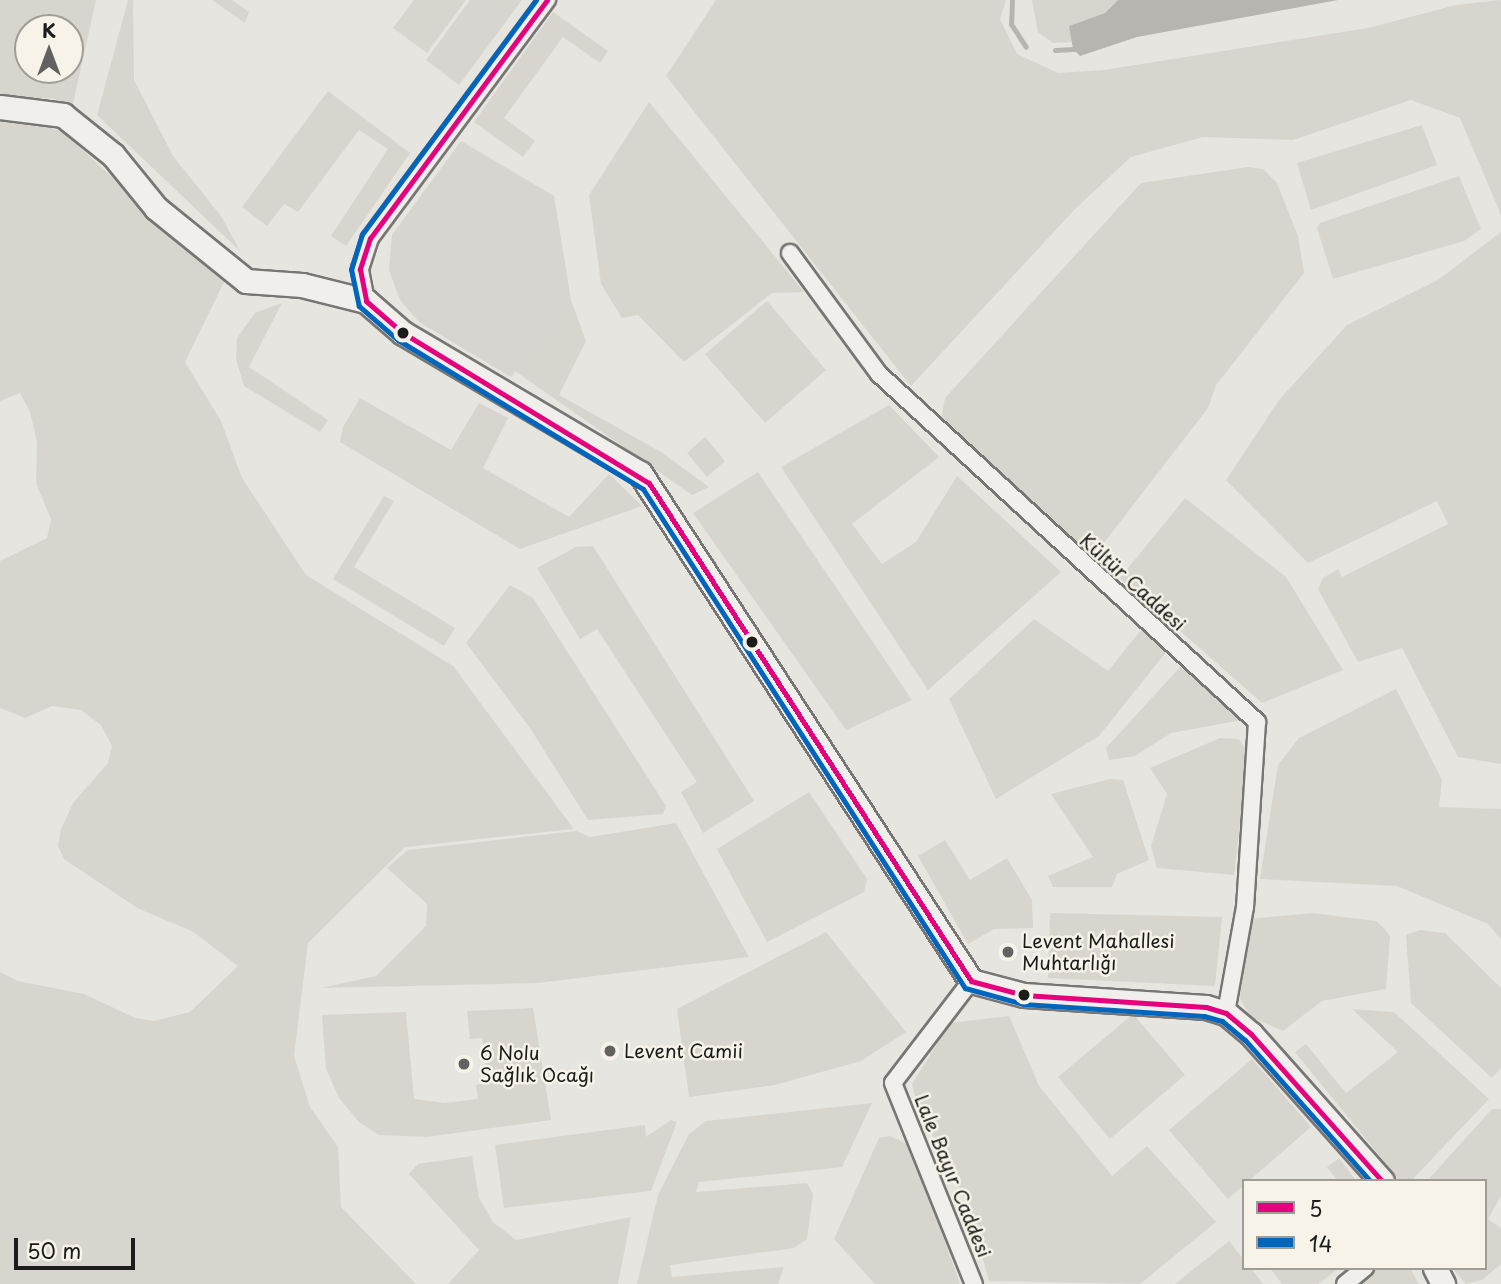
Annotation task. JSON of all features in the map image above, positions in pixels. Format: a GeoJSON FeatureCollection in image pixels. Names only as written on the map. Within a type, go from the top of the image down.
{"type":"FeatureCollection","features":[{"type":"Feature","properties":{"kind":"street"},"geometry":{"type":"LineString","coordinates":[[366,301],[360,269],[370,238],[547,0]]}},
{"type":"Feature","properties":{"kind":"street"},"geometry":{"type":"LineString","coordinates":[[0,107],[63,115],[113,155],[156,208],[246,281],[302,285],[366,301],[403,333],[649,482],[971,981],[1024,995],[1206,1007],[1226,1013],[1251,1034],[1380,1179]]}},
{"type":"Feature","properties":{"kind":"street","name":"Kültür Caddesi"},"geometry":{"type":"LineString","coordinates":[[790,253],[879,373],[1257,722],[1245,907],[1226,1013]]}},
{"type":"Feature","properties":{"kind":"street","name":"Lale Bayır Caddesi"},"geometry":{"type":"LineString","coordinates":[[971,981],[893,1083],[974,1284]]}},
{"type":"Feature","properties":{"kind":"street"},"geometry":{"type":"LineString","coordinates":[[1345,1284],[1363,1270]]}},
{"type":"Feature","properties":{"kind":"shaded area"},"geometry":{"type":"Polygon","coordinates":[[[0,0],[96,0],[84,54],[84,14],[14,14],[14,84],[77,84],[66,135],[225,280],[185,362],[221,421],[242,478],[306,575],[453,666],[574,829],[405,847],[308,943],[294,1056],[310,1107],[338,1147],[341,1207],[416,1284],[0,1284],[0,972],[18,981],[84,994],[135,1018],[154,1021],[190,1012],[238,966],[192,931],[139,909],[64,859],[58,846],[61,829],[73,803],[108,763],[112,746],[101,725],[81,710],[52,706],[25,718],[0,708],[0,561],[47,538],[51,519],[36,483],[37,442],[30,412],[20,393],[0,401],[0,112],[66,133],[56,99],[0,96],[0,0]]]}},
{"type":"Feature","properties":{"kind":"shaded area"},"geometry":{"type":"Polygon","coordinates":[[[128,0],[133,0],[134,80],[173,156],[221,216],[240,251],[97,115],[128,0]]]}},
{"type":"Feature","properties":{"kind":"shaded area"},"geometry":{"type":"Polygon","coordinates":[[[212,0],[232,0],[249,12],[245,23],[212,0]]]}},
{"type":"Feature","properties":{"kind":"shaded area"},"geometry":{"type":"Polygon","coordinates":[[[414,0],[466,0],[427,53],[393,28],[414,0]]]}},
{"type":"Feature","properties":{"kind":"shaded area"},"geometry":{"type":"Polygon","coordinates":[[[470,0],[522,0],[459,85],[426,60],[470,0]]]}},
{"type":"Feature","properties":{"kind":"shaded area"},"geometry":{"type":"Polygon","coordinates":[[[474,0],[514,0],[500,19],[474,0]]]}},
{"type":"Feature","properties":{"kind":"shaded area"},"geometry":{"type":"Polygon","coordinates":[[[716,0],[1006,0],[1000,19],[1017,54],[1058,73],[1104,70],[1368,28],[1456,5],[1501,0],[1501,215],[1460,118],[1411,100],[1293,140],[1203,137],[1131,157],[1076,208],[911,386],[666,76],[716,0]]]}},
{"type":"Feature","properties":{"kind":"shaded area"},"geometry":{"type":"Polygon","coordinates":[[[1032,0],[1118,0],[1105,13],[1069,26],[1072,42],[1053,43],[1038,32],[1032,0]]]}},
{"type":"Feature","properties":{"kind":"shaded area"},"geometry":{"type":"Polygon","coordinates":[[[1118,0],[1338,0],[1137,37],[1080,56],[1073,49],[1069,26],[1105,13],[1118,0]]]}},
{"type":"Feature","properties":{"kind":"shaded area"},"geometry":{"type":"Polygon","coordinates":[[[553,12],[608,51],[600,63],[563,37],[504,118],[535,141],[523,157],[474,122],[553,12]]]}},
{"type":"Feature","properties":{"kind":"shaded area"},"geometry":{"type":"Polygon","coordinates":[[[328,91],[410,153],[346,246],[331,236],[388,149],[359,130],[298,212],[284,204],[267,226],[242,207],[328,91]]]}},
{"type":"Feature","properties":{"kind":"shaded area"},"geometry":{"type":"Polygon","coordinates":[[[649,102],[804,292],[772,293],[684,362],[638,315],[622,318],[601,284],[589,195],[649,102]]]}},
{"type":"Feature","properties":{"kind":"shaded area"},"geometry":{"type":"Polygon","coordinates":[[[1422,125],[1437,165],[1311,210],[1297,163],[1422,125]]]}},
{"type":"Feature","properties":{"kind":"shaded area"},"geometry":{"type":"Polygon","coordinates":[[[461,141],[554,196],[571,300],[511,377],[419,322],[400,300],[389,270],[392,235],[461,141]]]}},
{"type":"Feature","properties":{"kind":"shaded area"},"geometry":{"type":"Polygon","coordinates":[[[1248,167],[1263,169],[1277,183],[1298,236],[1304,273],[1216,385],[1208,408],[1103,544],[1075,550],[941,421],[945,398],[1141,183],[1248,167]]]}},
{"type":"Feature","properties":{"kind":"shaded area"},"geometry":{"type":"Polygon","coordinates":[[[1459,176],[1481,229],[1464,241],[1333,279],[1317,228],[1320,223],[1459,176]]]}},
{"type":"Feature","properties":{"kind":"shaded area"},"geometry":{"type":"Polygon","coordinates":[[[1501,232],[1501,764],[1458,757],[1402,648],[1358,662],[1318,589],[1323,578],[1338,569],[1342,577],[1448,524],[1437,501],[1308,563],[1226,480],[1279,400],[1347,325],[1438,280],[1501,232]]]}},
{"type":"Feature","properties":{"kind":"shaded area"},"geometry":{"type":"Polygon","coordinates":[[[571,300],[586,341],[559,395],[661,452],[709,487],[692,495],[515,371],[571,300]]]}},
{"type":"Feature","properties":{"kind":"shaded area"},"geometry":{"type":"Polygon","coordinates":[[[767,301],[826,370],[765,423],[705,354],[767,301]]]}},
{"type":"Feature","properties":{"kind":"shaded area"},"geometry":{"type":"Polygon","coordinates":[[[282,303],[249,367],[328,420],[320,432],[244,386],[236,359],[237,338],[255,313],[282,303]]]}},
{"type":"Feature","properties":{"kind":"shaded area"},"geometry":{"type":"Polygon","coordinates":[[[360,398],[451,450],[479,403],[508,418],[483,468],[569,517],[609,474],[642,506],[520,549],[340,442],[343,427],[360,398]]]}},
{"type":"Feature","properties":{"kind":"shaded area"},"geometry":{"type":"Polygon","coordinates":[[[889,405],[939,457],[852,524],[882,564],[916,542],[957,476],[1061,572],[928,690],[781,467],[889,405]]]}},
{"type":"Feature","properties":{"kind":"shaded area"},"geometry":{"type":"Polygon","coordinates":[[[705,437],[725,461],[707,477],[687,453],[705,437]]]}},
{"type":"Feature","properties":{"kind":"shaded area"},"geometry":{"type":"Polygon","coordinates":[[[758,472],[912,700],[846,730],[693,513],[758,472]]]}},
{"type":"Feature","properties":{"kind":"shaded area"},"geometry":{"type":"Polygon","coordinates":[[[384,496],[394,501],[354,567],[455,628],[444,646],[333,579],[384,496]]]}},
{"type":"Feature","properties":{"kind":"shaded area"},"geometry":{"type":"Polygon","coordinates":[[[1185,498],[1286,577],[1343,670],[1262,703],[1120,578],[1185,498]]]}},
{"type":"Feature","properties":{"kind":"shaded area"},"geometry":{"type":"Polygon","coordinates":[[[593,546],[754,801],[703,833],[681,792],[697,782],[597,629],[580,639],[537,568],[576,547],[593,546]]]}},
{"type":"Feature","properties":{"kind":"shaded area"},"geometry":{"type":"Polygon","coordinates":[[[510,585],[533,598],[666,806],[663,814],[588,820],[530,728],[466,643],[510,585]]]}},
{"type":"Feature","properties":{"kind":"shaded area"},"geometry":{"type":"Polygon","coordinates":[[[1034,619],[1108,671],[1141,630],[1167,651],[1099,736],[996,799],[949,699],[1034,619]]]}},
{"type":"Feature","properties":{"kind":"shaded area"},"geometry":{"type":"Polygon","coordinates":[[[1181,666],[1242,720],[1171,733],[1135,756],[1109,760],[1106,748],[1181,666]]]}},
{"type":"Feature","properties":{"kind":"shaded area"},"geometry":{"type":"Polygon","coordinates":[[[1396,689],[1442,780],[1439,807],[1501,809],[1501,939],[1488,924],[1397,886],[1260,879],[1278,765],[1299,738],[1396,689]]]}},
{"type":"Feature","properties":{"kind":"shaded area"},"geometry":{"type":"Polygon","coordinates":[[[1220,738],[1239,739],[1248,753],[1234,875],[1157,868],[1151,846],[1167,794],[1150,768],[1220,738]]]}},
{"type":"Feature","properties":{"kind":"shaded area"},"geometry":{"type":"Polygon","coordinates":[[[1110,779],[1123,780],[1149,860],[1117,874],[1112,887],[1053,887],[1048,876],[1093,857],[1051,794],[1110,779]]]}},
{"type":"Feature","properties":{"kind":"shaded area"},"geometry":{"type":"Polygon","coordinates":[[[809,792],[867,879],[864,892],[767,942],[717,849],[809,792]]]}},
{"type":"Feature","properties":{"kind":"shaded area"},"geometry":{"type":"Polygon","coordinates":[[[676,823],[749,957],[538,983],[321,988],[376,976],[426,926],[427,904],[387,868],[408,850],[576,831],[590,837],[676,823]]]}},
{"type":"Feature","properties":{"kind":"shaded area"},"geometry":{"type":"Polygon","coordinates":[[[945,840],[970,880],[1007,858],[1032,900],[1033,928],[994,929],[968,944],[918,856],[945,840]]]}},
{"type":"Feature","properties":{"kind":"shaded area"},"geometry":{"type":"Polygon","coordinates":[[[1050,913],[1222,917],[1215,986],[1048,978],[1050,913]]]}},
{"type":"Feature","properties":{"kind":"shaded area"},"geometry":{"type":"Polygon","coordinates":[[[1312,913],[1376,921],[1384,928],[1390,936],[1386,989],[1322,1001],[1283,1031],[1251,1017],[1240,999],[1250,919],[1312,913]]]}},
{"type":"Feature","properties":{"kind":"shaded area"},"geometry":{"type":"Polygon","coordinates":[[[1420,930],[1445,933],[1501,988],[1501,1068],[1492,1078],[1411,1003],[1406,935],[1420,930]]]}},
{"type":"Feature","properties":{"kind":"shaded area"},"geometry":{"type":"Polygon","coordinates":[[[826,932],[906,1032],[861,1061],[775,1085],[689,1097],[677,1009],[826,932]]]}},
{"type":"Feature","properties":{"kind":"shaded area"},"geometry":{"type":"Polygon","coordinates":[[[533,1008],[551,1120],[427,1137],[379,1135],[359,1122],[339,1098],[326,1069],[322,1015],[406,1012],[414,1099],[445,1103],[478,1099],[476,1085],[488,1083],[482,1038],[470,1039],[467,1011],[533,1008]]]}},
{"type":"Feature","properties":{"kind":"shaded area"},"geometry":{"type":"Polygon","coordinates":[[[1352,1009],[1394,1012],[1489,1099],[1413,1179],[1398,1179],[1295,1052],[1306,1044],[1346,1093],[1398,1052],[1352,1009]]]}},
{"type":"Feature","properties":{"kind":"shaded area"},"geometry":{"type":"Polygon","coordinates":[[[1133,1014],[1185,1075],[1110,1139],[1058,1077],[1133,1014]]]}},
{"type":"Feature","properties":{"kind":"shaded area"},"geometry":{"type":"Polygon","coordinates":[[[1009,1016],[1039,1086],[1112,1176],[1147,1146],[1216,1222],[1140,1284],[989,1281],[968,1204],[918,1108],[912,1084],[950,1023],[1009,1016]]]}},
{"type":"Feature","properties":{"kind":"shaded area"},"geometry":{"type":"Polygon","coordinates":[[[1252,1059],[1311,1127],[1251,1179],[1242,1179],[1242,1187],[1228,1199],[1169,1130],[1252,1059]]]}},
{"type":"Feature","properties":{"kind":"shaded area"},"geometry":{"type":"Polygon","coordinates":[[[872,1103],[842,1167],[699,1182],[696,1192],[807,1183],[813,1194],[807,1239],[794,1248],[670,1265],[672,1277],[784,1267],[778,1284],[637,1284],[658,1195],[689,1134],[706,1121],[872,1103]]]}},
{"type":"Feature","properties":{"kind":"shaded area"},"geometry":{"type":"Polygon","coordinates":[[[1492,1109],[1501,1109],[1501,1196],[1488,1219],[1501,1228],[1501,1264],[1482,1280],[1466,1284],[1454,1270],[1487,1270],[1487,1179],[1429,1179],[1492,1109]]]}},
{"type":"Feature","properties":{"kind":"shaded area"},"geometry":{"type":"Polygon","coordinates":[[[671,1120],[677,1122],[651,1191],[504,1208],[495,1145],[645,1125],[646,1137],[671,1120]]]}},
{"type":"Feature","properties":{"kind":"shaded area"},"geometry":{"type":"Polygon","coordinates":[[[890,1136],[911,1146],[960,1284],[875,1284],[834,1239],[879,1138],[890,1136]]]}},
{"type":"Feature","properties":{"kind":"shaded area"},"geometry":{"type":"Polygon","coordinates":[[[472,1156],[479,1198],[493,1222],[516,1240],[631,1217],[618,1284],[448,1284],[479,1250],[409,1174],[418,1164],[472,1156]]]}},
{"type":"Feature","properties":{"kind":"shaded area"},"geometry":{"type":"Polygon","coordinates":[[[1339,1158],[1355,1179],[1336,1179],[1327,1167],[1339,1158]]]}},
{"type":"Feature","properties":{"kind":"shaded area"},"geometry":{"type":"Polygon","coordinates":[[[1229,1241],[1242,1257],[1242,1270],[1252,1270],[1263,1284],[1175,1284],[1229,1241]]]}},
{"type":"Feature","properties":{"kind":"shaded area"},"geometry":{"type":"Polygon","coordinates":[[[1272,1270],[1336,1270],[1318,1284],[1282,1284],[1272,1270]]]}},
{"type":"Feature","properties":{"kind":"shaded area"},"geometry":{"type":"Polygon","coordinates":[[[1375,1270],[1411,1270],[1419,1284],[1356,1284],[1375,1270]]]}},
{"type":"Feature","properties":{"kind":"waterway"},"geometry":{"type":"LineString","coordinates":[[1012,0],[1011,24],[1026,47]]}},
{"type":"Feature","properties":{"kind":"waterway"},"geometry":{"type":"LineString","coordinates":[[1055,50],[1073,49]]}},
{"type":"Feature","properties":{"kind":"transit line","name":"14"},"geometry":{"type":"LineString","coordinates":[[536,0],[362,234],[351,269],[359,306],[398,340],[643,489],[965,988],[1023,1004],[1204,1016],[1222,1021],[1245,1040],[1368,1179]]}},
{"type":"Feature","properties":{"kind":"transit line","name":"5"},"geometry":{"type":"LineString","coordinates":[[547,0],[370,238],[360,269],[366,301],[403,333],[649,483],[971,981],[1024,995],[1206,1007],[1226,1013],[1251,1034],[1380,1179]]}},
{"type":"Feature","properties":{"kind":"place","name":"Levent Mahallesi Muhtarlığı"},"geometry":{"type":"Point","coordinates":[1008,952]}},
{"type":"Feature","properties":{"kind":"place","name":"Levent Camii"},"geometry":{"type":"Point","coordinates":[610,1051]}},
{"type":"Feature","properties":{"kind":"place","name":"6 Nolu Sağlık Ocağı"},"geometry":{"type":"Point","coordinates":[464,1064]}}]}
